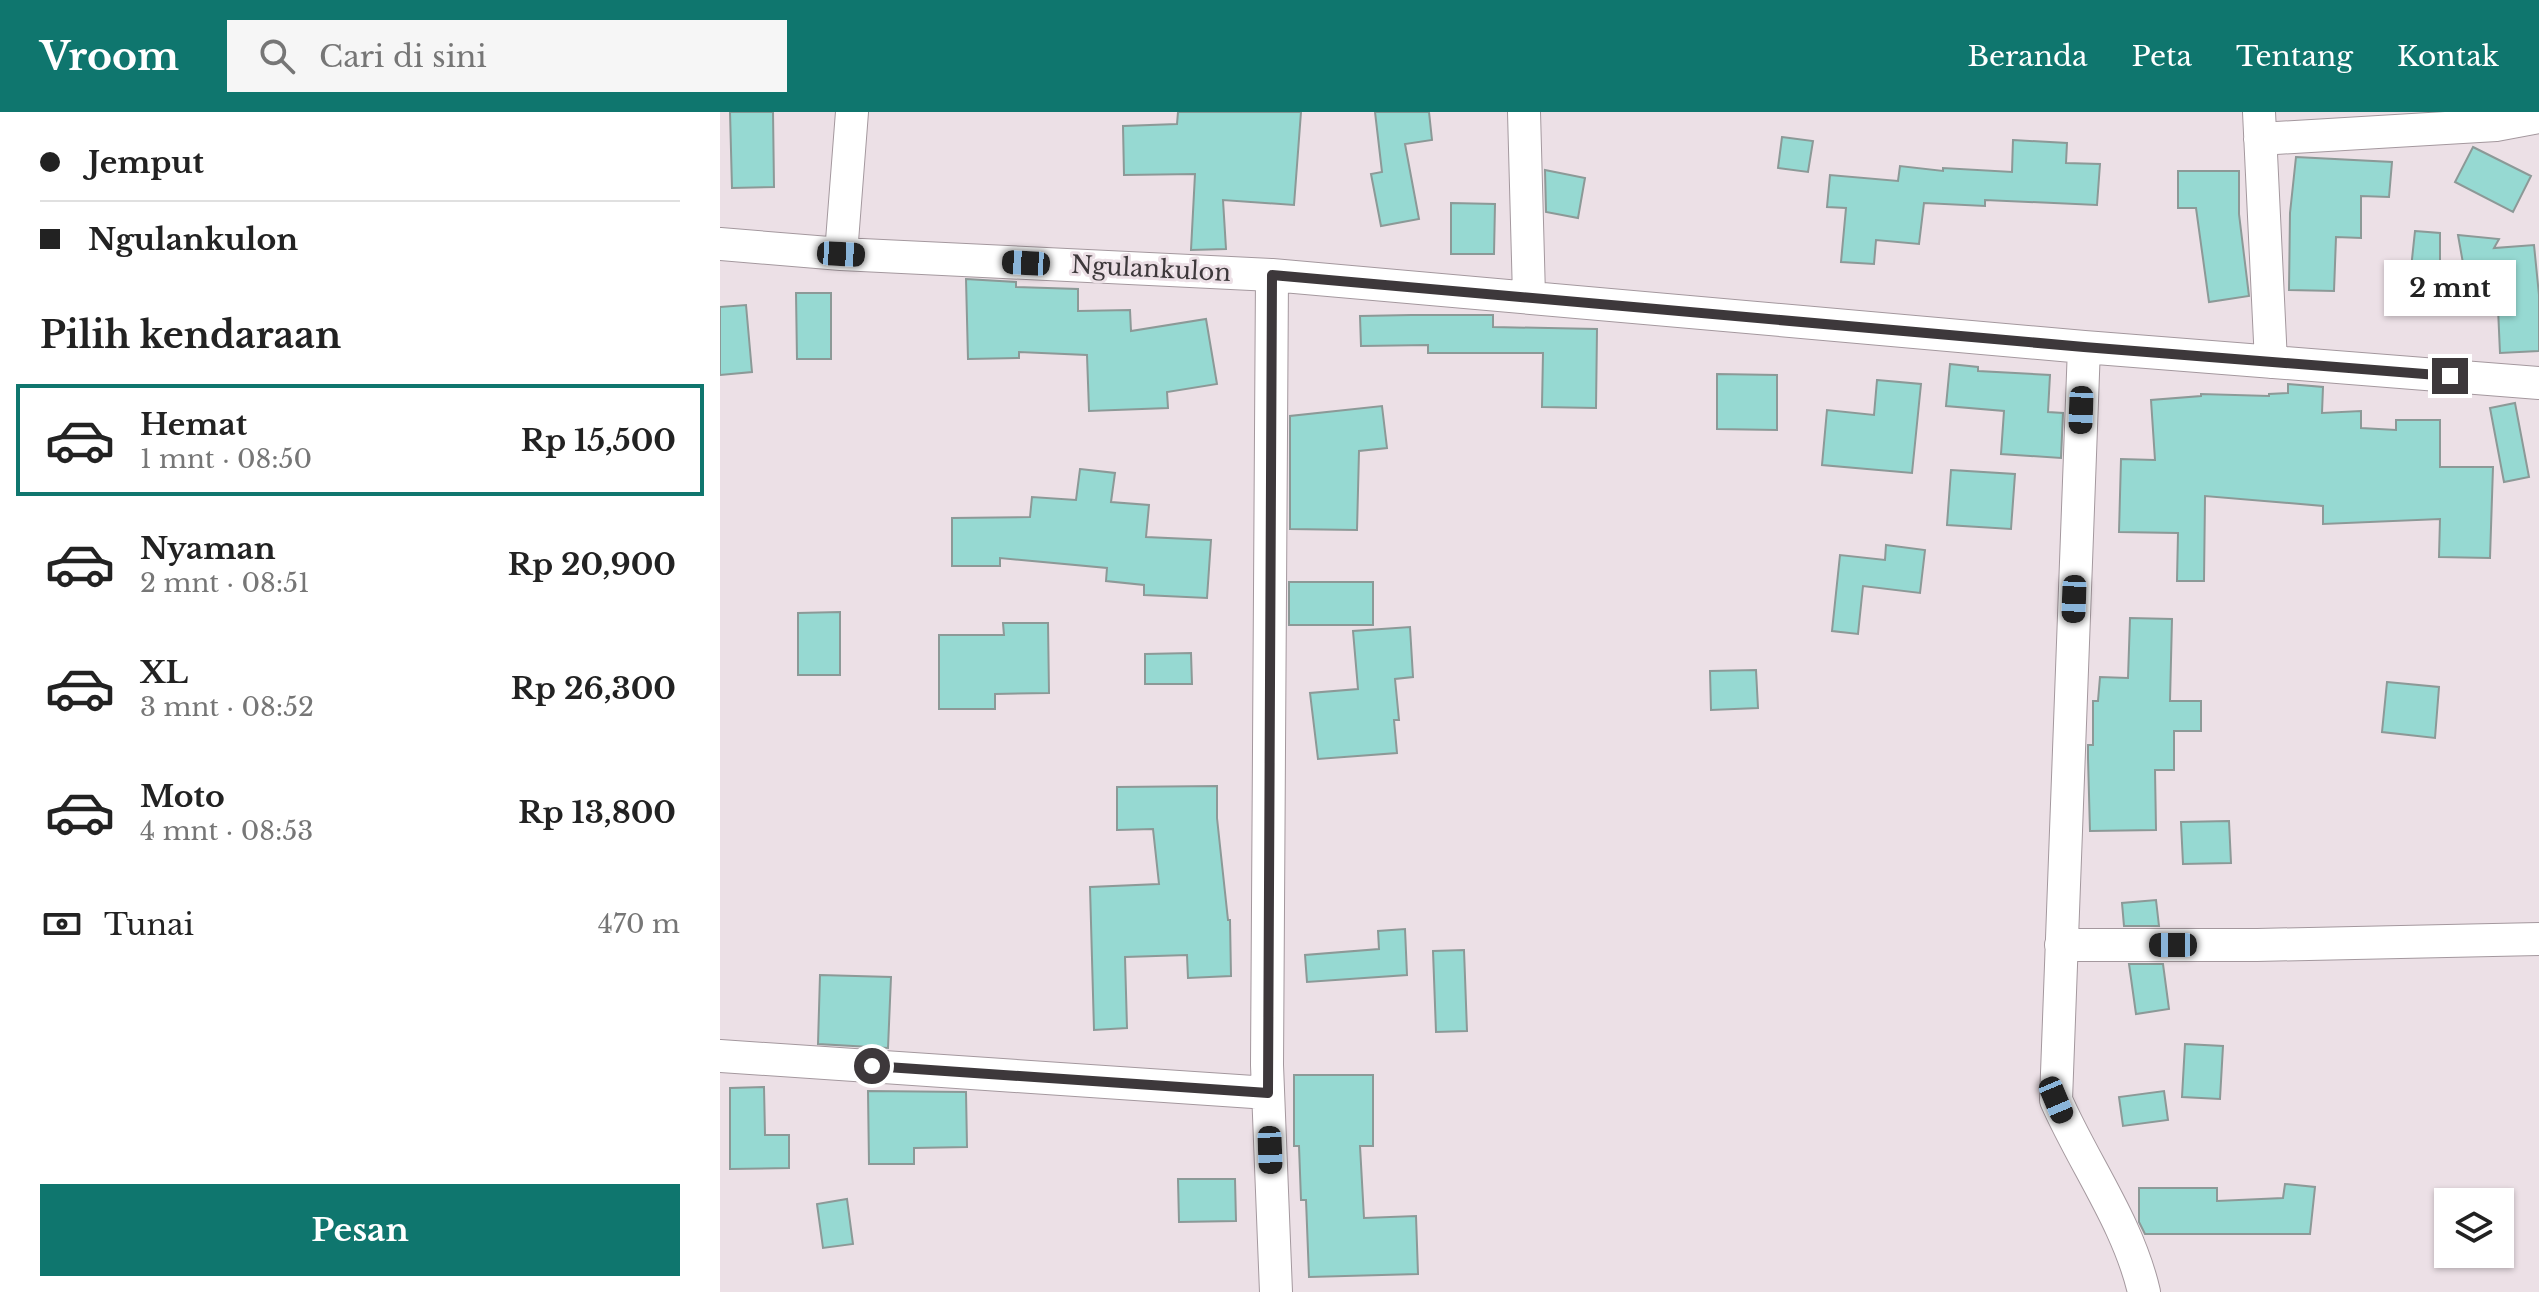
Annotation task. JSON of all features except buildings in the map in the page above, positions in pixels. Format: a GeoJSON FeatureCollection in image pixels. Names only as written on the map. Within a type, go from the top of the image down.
{"type":"FeatureCollection","features":[{"type":"Feature","properties":{"kind":"street"},"geometry":{"type":"LineString","coordinates":[[841,254],[852,112]]}},
{"type":"Feature","properties":{"kind":"street"},"geometry":{"type":"LineString","coordinates":[[1524,112],[1529,296]]}},
{"type":"Feature","properties":{"kind":"street"},"geometry":{"type":"LineString","coordinates":[[2271,362],[2260,125],[2496,125],[2539,117]]}},
{"type":"Feature","properties":{"kind":"street","name":"Ngulankulon"},"geometry":{"type":"LineString","coordinates":[[720,244],[841,254],[1272,275],[2084,347],[2539,383]]}},
{"type":"Feature","properties":{"kind":"street"},"geometry":{"type":"LineString","coordinates":[[1272,275],[1268,1093],[1276,1292]]}},
{"type":"Feature","properties":{"kind":"street"},"geometry":{"type":"LineString","coordinates":[[2084,347],[2056,1100],[2126,1239],[2144,1292]]}},
{"type":"Feature","properties":{"kind":"street"},"geometry":{"type":"LineString","coordinates":[[2061,945],[2257,945],[2539,939]]}},
{"type":"Feature","properties":{"kind":"street"},"geometry":{"type":"LineString","coordinates":[[720,1056],[1268,1093]]}},
{"type":"Feature","properties":{"kind":"route"},"geometry":{"type":"LineString","coordinates":[[872,1066],[1268,1093],[1272,275],[2450,376]]}}]}
